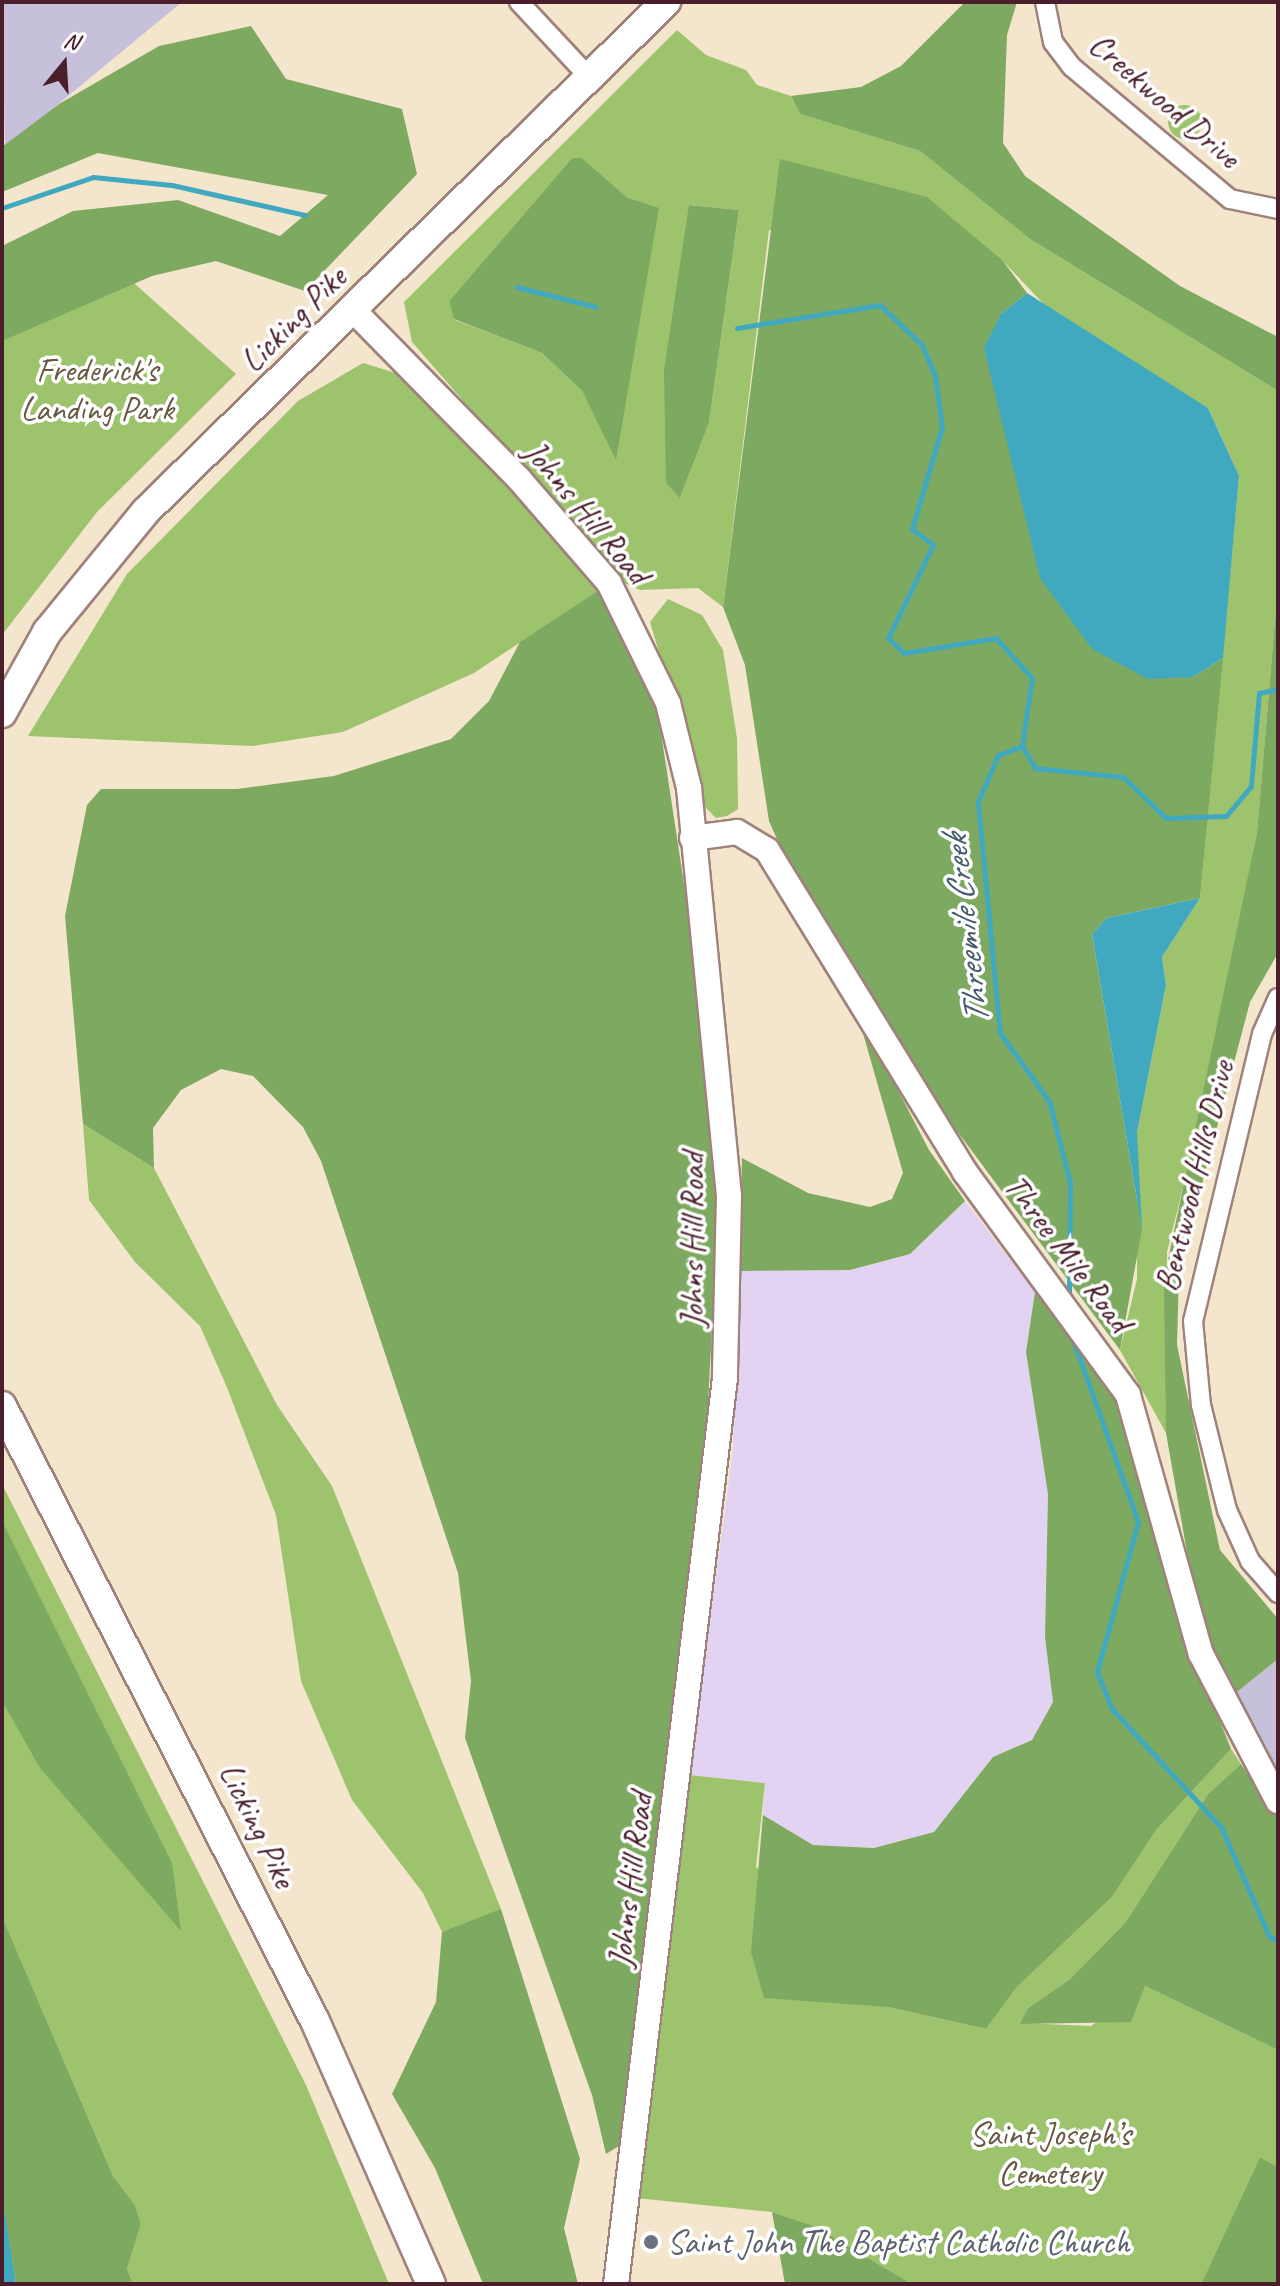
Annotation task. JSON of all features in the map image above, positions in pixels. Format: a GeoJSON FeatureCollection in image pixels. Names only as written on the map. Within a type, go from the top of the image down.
{"type":"FeatureCollection","features":[{"type":"Feature","properties":{"kind":"main road","name":"Licking Pike"},"geometry":{"type":"LineString","coordinates":[[2,713],[47,632],[137,521],[666,2]]}},
{"type":"Feature","properties":{"kind":"main road","name":"Johns Hill Road"},"geometry":{"type":"LineString","coordinates":[[353,310],[519,479],[609,583],[668,703],[689,788],[729,1196],[725,1378],[616,2284]]}},
{"type":"Feature","properties":{"kind":"main road","name":"Three Mile Road"},"geometry":{"type":"LineString","coordinates":[[692,838],[737,832],[767,850],[965,1172],[1108,1366],[1148,1449],[1201,1654],[1278,1801]]}},
{"type":"Feature","properties":{"kind":"main road","name":"Licking Pike"},"geometry":{"type":"LineString","coordinates":[[2,1406],[315,2021],[431,2284]]}},
{"type":"Feature","properties":{"kind":"street"},"geometry":{"type":"LineString","coordinates":[[519,2],[589,77]]}},
{"type":"Feature","properties":{"kind":"street","name":"Creekwood Drive"},"geometry":{"type":"LineString","coordinates":[[1045,2],[1053,42],[1072,67],[1230,199],[1278,209]]}},
{"type":"Feature","properties":{"kind":"street","name":"Bentwood Hills Drive"},"geometry":{"type":"LineString","coordinates":[[1278,998],[1262,1034],[1193,1321],[1201,1405],[1227,1510],[1250,1561],[1278,1593]]}},
{"type":"Feature","properties":{"kind":"shaded area"},"geometry":{"type":"Polygon","coordinates":[[[2,2],[182,2],[5,148],[2,2]]]}},
{"type":"Feature","properties":{"kind":"shaded area"},"geometry":{"type":"Polygon","coordinates":[[[965,1201],[1035,1292],[1026,1352],[1048,1494],[1045,1637],[1053,1702],[1032,1740],[993,1757],[934,1832],[874,1848],[813,1845],[763,1815],[765,1783],[689,1775],[733,1451],[739,1271],[850,1270],[910,1254],[965,1201]]]}},
{"type":"Feature","properties":{"kind":"shaded area"},"geometry":{"type":"Polygon","coordinates":[[[1278,1659],[1278,1778],[1232,1696],[1278,1659]]]}},
{"type":"Feature","properties":{"kind":"green space"},"geometry":{"type":"Polygon","coordinates":[[[965,2],[1017,2],[1007,35],[1003,143],[1025,176],[1180,286],[1278,337],[1278,391],[1030,239],[920,151],[800,114],[791,96],[861,87],[901,66],[965,2]]]}},
{"type":"Feature","properties":{"kind":"green space"},"geometry":{"type":"Polygon","coordinates":[[[251,26],[286,79],[402,109],[417,174],[305,291],[216,261],[152,276],[2,341],[2,246],[73,211],[178,200],[280,236],[328,195],[98,153],[2,192],[2,147],[59,104],[159,46],[251,26]]]}},
{"type":"Feature","properties":{"kind":"green space"},"geometry":{"type":"Polygon","coordinates":[[[677,30],[706,55],[746,70],[757,85],[791,96],[800,114],[920,151],[1030,239],[1278,391],[1278,585],[1257,833],[1222,1030],[1167,1252],[1166,1433],[1120,1350],[1137,1279],[1137,1133],[1166,985],[1162,957],[1200,898],[1239,476],[1208,408],[1055,316],[1003,261],[769,230],[723,607],[698,588],[640,590],[620,581],[412,342],[404,302],[677,30]],[[572,158],[449,301],[455,320],[542,353],[582,391],[616,458],[628,198],[582,158],[572,158]],[[689,205],[680,498],[709,423],[739,210],[689,205]]]}},
{"type":"Feature","properties":{"kind":"green space"},"geometry":{"type":"Polygon","coordinates":[[[1185,105],[1197,110],[1202,122],[1197,134],[1185,139],[1173,134],[1168,122],[1173,110],[1185,105]]]}},
{"type":"Feature","properties":{"kind":"green space"},"geometry":{"type":"Polygon","coordinates":[[[572,158],[582,158],[628,198],[659,208],[616,460],[582,391],[542,353],[454,319],[449,301],[572,158]]]}},
{"type":"Feature","properties":{"kind":"green space"},"geometry":{"type":"Polygon","coordinates":[[[780,159],[927,197],[1003,261],[1027,293],[1001,314],[1193,677],[1223,658],[1200,898],[1107,918],[1092,934],[1142,1229],[1120,1350],[931,1096],[792,873],[769,821],[745,665],[723,607],[780,159]]]}},
{"type":"Feature","properties":{"kind":"green space"},"geometry":{"type":"Polygon","coordinates":[[[689,205],[739,210],[709,423],[680,498],[666,483],[664,370],[689,205]]]}},
{"type":"Feature","properties":{"kind":"green space","name":"Frederick's Landing Park"},"geometry":{"type":"Polygon","coordinates":[[[126,276],[236,374],[97,512],[2,635],[2,336],[126,276]]]}},
{"type":"Feature","properties":{"kind":"green space"},"geometry":{"type":"Polygon","coordinates":[[[363,363],[399,374],[553,530],[599,590],[474,673],[343,732],[252,746],[28,736],[127,574],[298,401],[363,363]]]}},
{"type":"Feature","properties":{"kind":"green space"},"geometry":{"type":"Polygon","coordinates":[[[1278,585],[1278,953],[1250,1002],[1179,1271],[1177,1345],[1220,1550],[1278,1619],[1278,1659],[1232,1696],[1198,1615],[1166,1433],[1164,1279],[1257,833],[1278,585]]]}},
{"type":"Feature","properties":{"kind":"green space"},"geometry":{"type":"Polygon","coordinates":[[[599,590],[630,642],[659,720],[690,923],[718,1203],[707,1427],[630,2070],[619,2146],[606,2154],[592,2095],[465,1738],[471,1681],[458,1573],[321,1161],[303,1127],[253,1076],[221,1069],[181,1090],[153,1128],[154,1168],[83,1124],[65,916],[87,805],[101,789],[237,789],[334,776],[451,739],[489,701],[520,642],[599,590]]]}},
{"type":"Feature","properties":{"kind":"green space"},"geometry":{"type":"Polygon","coordinates":[[[668,599],[702,615],[723,650],[737,738],[738,809],[727,816],[716,818],[705,807],[650,622],[668,599]]]}},
{"type":"Feature","properties":{"kind":"green space"},"geometry":{"type":"Polygon","coordinates":[[[856,1009],[929,1150],[965,1201],[910,1254],[850,1270],[739,1271],[742,1158],[808,1193],[870,1207],[892,1199],[903,1173],[856,1009]]]}},
{"type":"Feature","properties":{"kind":"green space"},"geometry":{"type":"Polygon","coordinates":[[[83,1124],[154,1168],[277,1405],[332,1486],[501,1909],[489,1920],[442,1932],[423,1893],[352,1800],[301,1681],[276,1515],[226,1385],[200,1326],[135,1262],[89,1200],[83,1124]]]}},
{"type":"Feature","properties":{"kind":"green space"},"geometry":{"type":"Polygon","coordinates":[[[1035,1292],[1118,1403],[1183,1628],[1231,1749],[1157,1829],[1112,1897],[1017,1987],[986,2029],[888,2007],[764,1998],[751,1952],[763,1815],[813,1845],[874,1848],[934,1832],[993,1757],[1032,1740],[1053,1702],[1045,1637],[1048,1494],[1026,1352],[1035,1292]]]}},
{"type":"Feature","properties":{"kind":"green space"},"geometry":{"type":"Polygon","coordinates":[[[2,1484],[306,2085],[389,2284],[133,2284],[127,2269],[141,2224],[135,2205],[113,2176],[2,1916],[2,1484]]]}},
{"type":"Feature","properties":{"kind":"green space"},"geometry":{"type":"Polygon","coordinates":[[[2,1521],[172,1863],[181,1931],[40,1768],[2,1701],[2,1521]]]}},
{"type":"Feature","properties":{"kind":"green space","name":"Saint Joseph’s Cemetery"},"geometry":{"type":"Polygon","coordinates":[[[1231,1749],[1241,1764],[1208,1794],[1125,1923],[1070,1979],[1028,2008],[1021,2023],[1091,2026],[1145,1986],[1278,2050],[1278,2167],[1260,2157],[1201,2284],[912,2284],[814,2226],[772,2212],[636,2198],[689,1775],[765,1783],[756,1867],[888,2007],[986,2029],[1017,1987],[1112,1897],[1157,1829],[1231,1749]]]}},
{"type":"Feature","properties":{"kind":"green space"},"geometry":{"type":"Polygon","coordinates":[[[1241,1764],[1278,1819],[1278,2050],[1145,1986],[1131,2022],[1020,2024],[1028,2008],[1070,1979],[1125,1923],[1208,1794],[1241,1764]]]}},
{"type":"Feature","properties":{"kind":"green space"},"geometry":{"type":"Polygon","coordinates":[[[501,1909],[580,2159],[564,2228],[578,2284],[483,2284],[435,2168],[392,2094],[436,2002],[442,1932],[501,1909]]]}},
{"type":"Feature","properties":{"kind":"green space"},"geometry":{"type":"Polygon","coordinates":[[[2,1916],[113,2176],[135,2205],[141,2224],[127,2269],[133,2284],[16,2284],[2,2201],[2,1916]]]}},
{"type":"Feature","properties":{"kind":"green space"},"geometry":{"type":"Polygon","coordinates":[[[1260,2157],[1278,2167],[1278,2284],[1201,2284],[1260,2157]]]}},
{"type":"Feature","properties":{"kind":"green space"},"geometry":{"type":"Polygon","coordinates":[[[772,2212],[814,2226],[912,2284],[785,2284],[772,2212]]]}},
{"type":"Feature","properties":{"kind":"water"},"geometry":{"type":"Polygon","coordinates":[[[1027,293],[1208,408],[1239,476],[1223,658],[1193,677],[1148,679],[1092,649],[1040,578],[984,348],[1001,314],[1027,293]]]}},
{"type":"Feature","properties":{"kind":"water"},"geometry":{"type":"Polygon","coordinates":[[[1200,898],[1162,957],[1166,985],[1137,1133],[1142,1229],[1092,934],[1107,918],[1200,898]]]}},
{"type":"Feature","properties":{"kind":"water"},"geometry":{"type":"Polygon","coordinates":[[[2,2201],[4,2209],[16,2284],[2,2284],[2,2201]]]}},
{"type":"Feature","properties":{"kind":"waterway","name":"Threemile Creek"},"geometry":{"type":"LineString","coordinates":[[2,208],[93,177],[172,185],[305,215]]}},
{"type":"Feature","properties":{"kind":"waterway","name":"Threemile Creek"},"geometry":{"type":"LineString","coordinates":[[517,287],[596,307]]}},
{"type":"Feature","properties":{"kind":"waterway","name":"Threemile Creek"},"geometry":{"type":"LineString","coordinates":[[737,328],[880,305],[922,345],[935,376],[942,427],[912,529],[933,545],[888,638],[904,653],[996,638],[1032,678],[1022,746],[998,755],[978,802],[1000,1033],[1049,1101],[1070,1182],[1069,1299]]}},
{"type":"Feature","properties":{"kind":"waterway"},"geometry":{"type":"LineString","coordinates":[[1022,746],[1035,768],[1123,777],[1166,818],[1226,816],[1251,786],[1259,693],[1278,689]]}},
{"type":"Feature","properties":{"kind":"waterway","name":"Threemile Creek"},"geometry":{"type":"LineString","coordinates":[[1069,1329],[1138,1522],[1097,1672],[1112,1709],[1221,1827],[1269,1936],[1278,1941]]}},
{"type":"Feature","properties":{"kind":"place","name":"Saint John The Baptist Catholic Church"},"geometry":{"type":"Point","coordinates":[651,2242]}}]}
